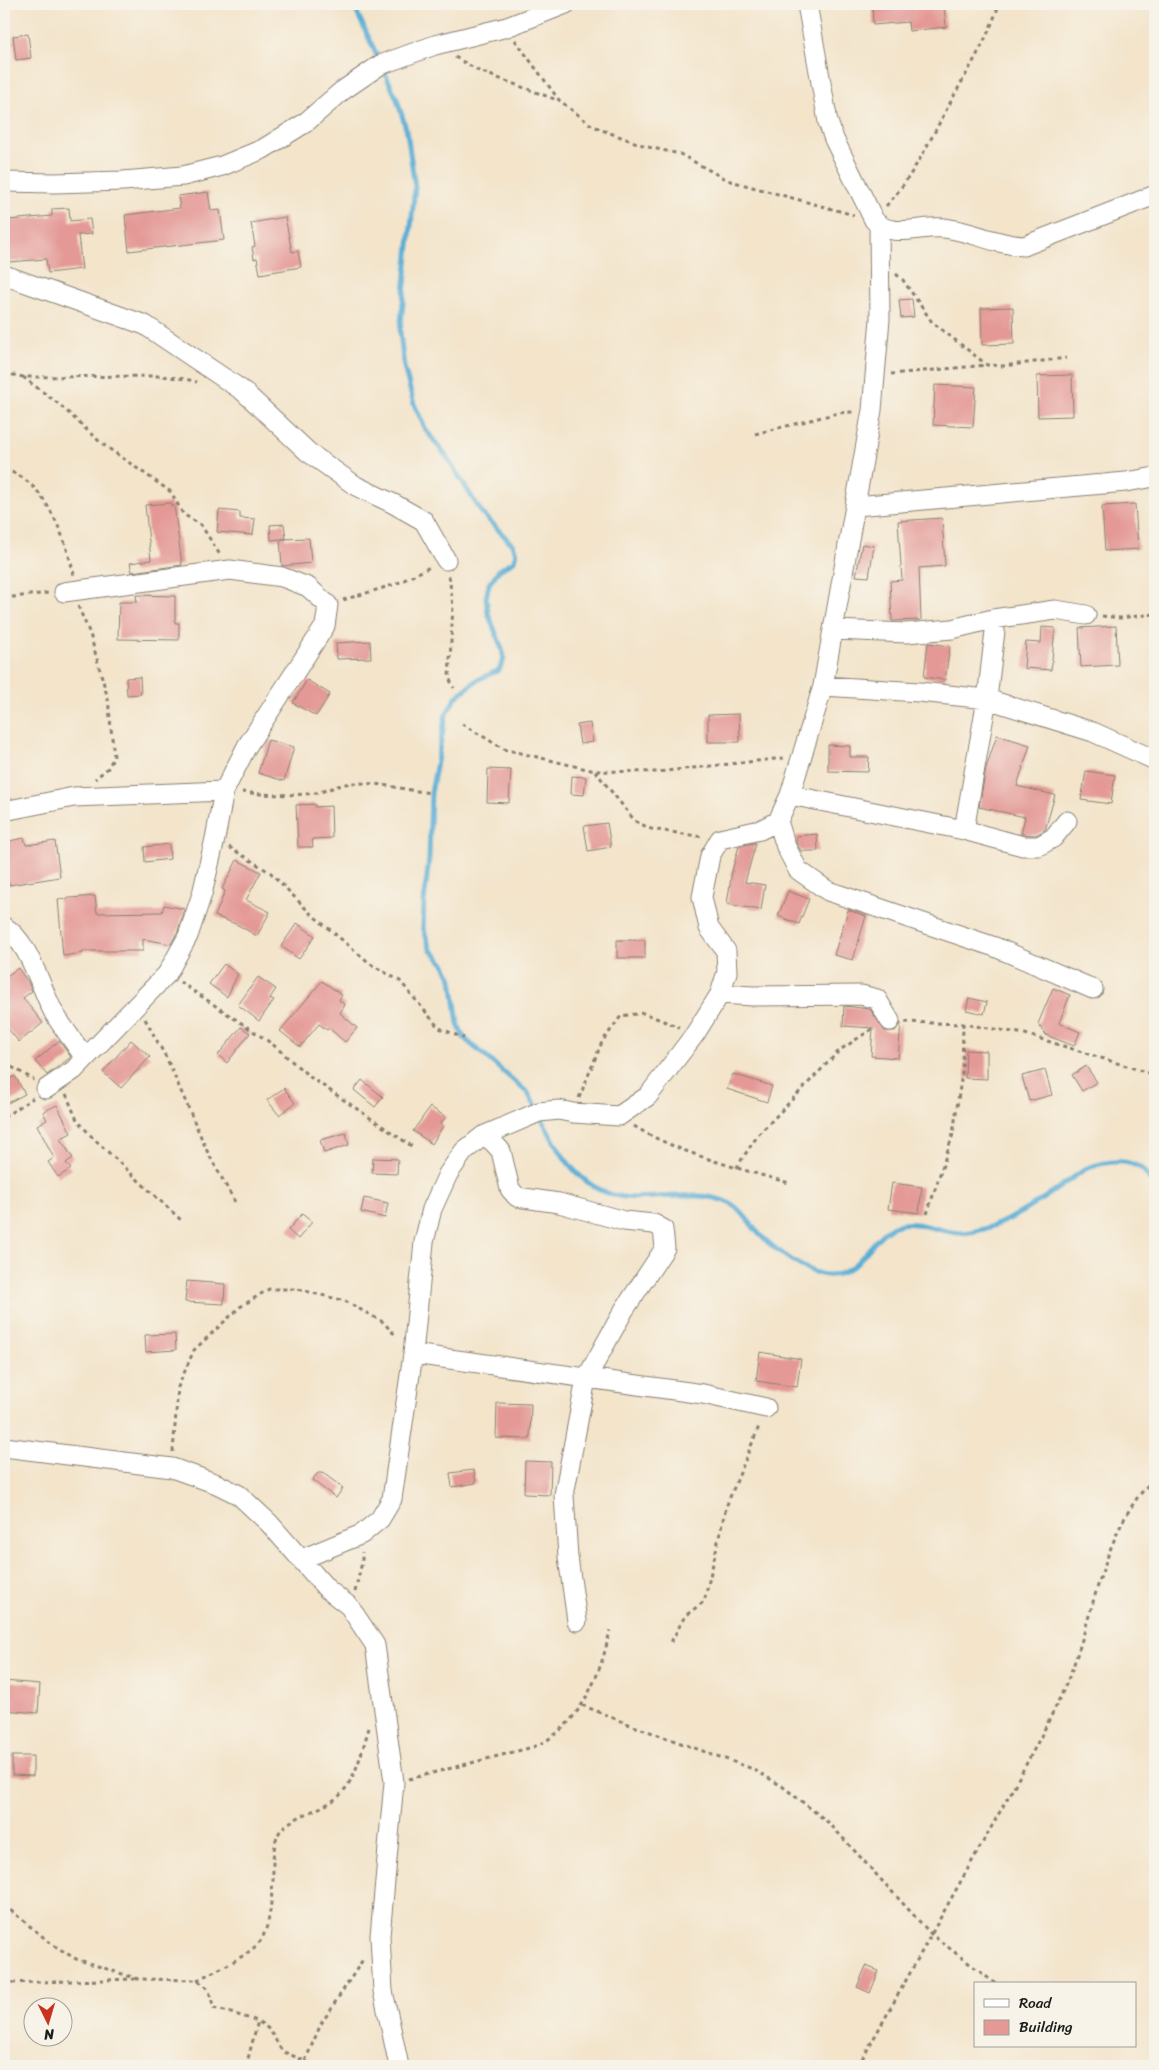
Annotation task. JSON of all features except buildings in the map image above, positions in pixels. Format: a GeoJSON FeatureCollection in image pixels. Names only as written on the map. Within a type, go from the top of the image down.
{"type":"FeatureCollection","features":[{"type":"Feature","properties":{"kind":"street"},"geometry":{"type":"LineString","coordinates":[[4,182],[123,181],[183,176],[222,166],[263,149],[305,123],[342,91],[380,65],[435,45],[507,27],[566,4]]}},
{"type":"Feature","properties":{"kind":"street"},"geometry":{"type":"LineString","coordinates":[[302,1560],[362,1534],[380,1519],[392,1499],[413,1354],[424,1242],[432,1209],[448,1174],[464,1152],[483,1136],[539,1112],[559,1110],[573,1113],[619,1116],[648,1096],[695,1034],[720,994],[727,972],[726,951],[709,928],[702,897],[710,856],[720,839],[760,830],[778,821],[790,794],[823,686],[834,630],[872,410],[880,319],[881,260],[877,223],[834,139],[828,122],[807,4]]}},
{"type":"Feature","properties":{"kind":"street"},"geometry":{"type":"LineString","coordinates":[[877,223],[897,231],[943,228],[1009,246],[1024,246],[1140,199],[1155,195]]}},
{"type":"Feature","properties":{"kind":"street"},"geometry":{"type":"LineString","coordinates":[[4,275],[145,325],[243,392],[266,411],[308,452],[356,486],[424,521],[446,560]]}},
{"type":"Feature","properties":{"kind":"street"},"geometry":{"type":"LineString","coordinates":[[856,506],[1126,482],[1155,477]]}},
{"type":"Feature","properties":{"kind":"street"},"geometry":{"type":"LineString","coordinates":[[54,1084],[85,1058],[167,974],[188,936],[202,894],[224,790],[247,746],[325,626],[328,605],[308,587],[282,577],[230,570],[71,591]]}},
{"type":"Feature","properties":{"kind":"street"},"geometry":{"type":"LineString","coordinates":[[834,630],[907,633],[952,629],[993,619],[1055,610],[1086,615]]}},
{"type":"Feature","properties":{"kind":"street"},"geometry":{"type":"LineString","coordinates":[[964,830],[987,699],[995,631],[993,619]]}},
{"type":"Feature","properties":{"kind":"street"},"geometry":{"type":"LineString","coordinates":[[823,686],[918,692],[987,699],[1093,732],[1155,760]]}},
{"type":"Feature","properties":{"kind":"street"},"geometry":{"type":"LineString","coordinates":[[4,811],[74,797],[224,790]]}},
{"type":"Feature","properties":{"kind":"street"},"geometry":{"type":"LineString","coordinates":[[790,794],[964,830],[1023,846],[1039,846],[1053,838],[1067,821]]}},
{"type":"Feature","properties":{"kind":"street"},"geometry":{"type":"LineString","coordinates":[[778,821],[786,847],[798,870],[828,891],[995,947],[1093,989]]}},
{"type":"Feature","properties":{"kind":"street"},"geometry":{"type":"LineString","coordinates":[[4,927],[24,947],[55,1013],[85,1058]]}},
{"type":"Feature","properties":{"kind":"street"},"geometry":{"type":"LineString","coordinates":[[720,994],[753,996],[861,996],[877,999],[890,1021]]}},
{"type":"Feature","properties":{"kind":"street"},"geometry":{"type":"LineString","coordinates":[[483,1136],[492,1141],[501,1151],[510,1189],[517,1197],[559,1204],[624,1221],[654,1224],[663,1230],[666,1248],[624,1310],[586,1379],[564,1495],[568,1557],[577,1620]]}},
{"type":"Feature","properties":{"kind":"street"},"geometry":{"type":"LineString","coordinates":[[413,1354],[703,1394],[766,1408]]}},
{"type":"Feature","properties":{"kind":"street"},"geometry":{"type":"LineString","coordinates":[[4,1447],[172,1468],[217,1484],[239,1495],[269,1523],[327,1589],[349,1606],[375,1645],[394,1782],[380,1936],[383,1991],[399,2066]]}},
{"type":"Feature","properties":{"kind":"path"},"geometry":{"type":"LineString","coordinates":[[507,27],[559,100],[590,124],[648,147],[680,154],[727,180],[877,223],[902,189],[993,24],[999,4]]}},
{"type":"Feature","properties":{"kind":"path"},"geometry":{"type":"LineString","coordinates":[[435,45],[479,71],[559,100]]}},
{"type":"Feature","properties":{"kind":"path"},"geometry":{"type":"LineString","coordinates":[[881,260],[903,280],[932,322],[987,365]]}},
{"type":"Feature","properties":{"kind":"path"},"geometry":{"type":"LineString","coordinates":[[875,375],[987,365],[1003,366],[1066,358]]}},
{"type":"Feature","properties":{"kind":"path"},"geometry":{"type":"LineString","coordinates":[[4,373],[23,377],[162,376],[186,379],[205,385]]}},
{"type":"Feature","properties":{"kind":"path"},"geometry":{"type":"LineString","coordinates":[[23,377],[60,405],[102,443],[171,492],[183,514],[201,525],[230,570]]}},
{"type":"Feature","properties":{"kind":"path"},"geometry":{"type":"LineString","coordinates":[[755,434],[838,413],[872,410]]}},
{"type":"Feature","properties":{"kind":"path"},"geometry":{"type":"LineString","coordinates":[[4,470],[23,478],[34,488],[52,514],[68,550],[71,591],[90,634],[108,699],[114,757],[108,768],[94,780]]}},
{"type":"Feature","properties":{"kind":"path"},"geometry":{"type":"LineString","coordinates":[[328,605],[396,584],[446,560],[453,606],[449,678],[454,688]]}},
{"type":"Feature","properties":{"kind":"path"},"geometry":{"type":"LineString","coordinates":[[4,598],[71,591]]}},
{"type":"Feature","properties":{"kind":"path"},"geometry":{"type":"LineString","coordinates":[[1086,615],[1120,618],[1155,614]]}},
{"type":"Feature","properties":{"kind":"path"},"geometry":{"type":"LineString","coordinates":[[462,724],[504,749],[595,771],[657,772],[802,756]]}},
{"type":"Feature","properties":{"kind":"path"},"geometry":{"type":"LineString","coordinates":[[595,771],[635,821],[651,829],[720,839]]}},
{"type":"Feature","properties":{"kind":"path"},"geometry":{"type":"LineString","coordinates":[[224,790],[269,795],[315,793],[349,783],[377,783],[406,790],[431,793]]}},
{"type":"Feature","properties":{"kind":"path"},"geometry":{"type":"LineString","coordinates":[[215,839],[271,872],[310,913],[372,965],[400,981],[439,1028],[464,1038]]}},
{"type":"Feature","properties":{"kind":"path"},"geometry":{"type":"LineString","coordinates":[[167,974],[271,1043],[310,1077],[412,1147]]}},
{"type":"Feature","properties":{"kind":"path"},"geometry":{"type":"LineString","coordinates":[[137,1006],[167,1059],[208,1153],[235,1202]]}},
{"type":"Feature","properties":{"kind":"path"},"geometry":{"type":"LineString","coordinates":[[573,1113],[602,1042],[621,1016],[643,1013],[695,1034]]}},
{"type":"Feature","properties":{"kind":"path"},"geometry":{"type":"LineString","coordinates":[[736,1168],[758,1135],[840,1050],[870,1030],[890,1021],[963,1024],[1025,1034],[1155,1075]]}},
{"type":"Feature","properties":{"kind":"path"},"geometry":{"type":"LineString","coordinates":[[927,1214],[952,1134],[962,1073],[963,1024]]}},
{"type":"Feature","properties":{"kind":"path"},"geometry":{"type":"LineString","coordinates":[[4,1066],[10,1066],[54,1084],[77,1120],[92,1137],[182,1221]]}},
{"type":"Feature","properties":{"kind":"path"},"geometry":{"type":"LineString","coordinates":[[4,1116],[54,1084]]}},
{"type":"Feature","properties":{"kind":"path"},"geometry":{"type":"LineString","coordinates":[[619,1116],[651,1136],[736,1168],[789,1183]]}},
{"type":"Feature","properties":{"kind":"path"},"geometry":{"type":"LineString","coordinates":[[172,1468],[178,1387],[194,1350],[240,1307],[269,1289],[297,1289],[345,1301],[383,1322],[413,1354]]}},
{"type":"Feature","properties":{"kind":"path"},"geometry":{"type":"LineString","coordinates":[[671,1642],[686,1616],[705,1598],[726,1508],[766,1408]]}},
{"type":"Feature","properties":{"kind":"path"},"geometry":{"type":"LineString","coordinates":[[858,2066],[1026,1765],[1064,1689],[1109,1554],[1125,1516],[1143,1489],[1155,1478]]}},
{"type":"Feature","properties":{"kind":"path"},"geometry":{"type":"LineString","coordinates":[[349,1606],[358,1585],[362,1562],[362,1534]]}},
{"type":"Feature","properties":{"kind":"path"},"geometry":{"type":"LineString","coordinates":[[394,1782],[421,1777],[545,1742],[556,1734],[582,1705],[605,1655],[610,1630]]}},
{"type":"Feature","properties":{"kind":"path"},"geometry":{"type":"LineString","coordinates":[[582,1705],[628,1724],[753,1768],[782,1786],[829,1823],[931,1934],[993,1982]]}},
{"type":"Feature","properties":{"kind":"path"},"geometry":{"type":"LineString","coordinates":[[4,1983],[138,1979],[196,1980],[249,1951],[260,1940],[266,1926],[272,1896],[274,1852],[278,1834],[290,1823],[340,1795],[353,1776],[370,1724]]}},
{"type":"Feature","properties":{"kind":"path"},"geometry":{"type":"LineString","coordinates":[[4,1905],[66,1954],[98,1967],[138,1979]]}},
{"type":"Feature","properties":{"kind":"path"},"geometry":{"type":"LineString","coordinates":[[305,2061],[321,2024],[347,1982],[380,1936]]}},
{"type":"Feature","properties":{"kind":"path"},"geometry":{"type":"LineString","coordinates":[[196,1980],[206,1986],[214,2008],[258,2021],[270,2030],[282,2051],[316,2066]]}},
{"type":"Feature","properties":{"kind":"path"},"geometry":{"type":"LineString","coordinates":[[246,2066],[258,2021]]}},
{"type":"Feature","properties":{"kind":"waterway"},"geometry":{"type":"LineString","coordinates":[[353,4],[397,99],[407,132],[415,187],[400,332],[404,367],[414,404],[426,430],[446,456],[482,513],[513,545],[516,553],[514,561],[499,570],[489,584],[486,598],[488,613],[504,659],[499,670],[477,680],[456,697],[446,714],[431,793],[429,858],[423,927],[430,949],[445,965],[452,979],[458,1024],[464,1038],[528,1093],[537,1109]]}},
{"type":"Feature","properties":{"kind":"waterway"},"geometry":{"type":"LineString","coordinates":[[541,1117],[568,1163],[597,1189],[627,1197],[701,1196],[727,1202],[737,1208],[761,1236],[775,1248],[794,1262],[824,1275],[833,1275],[852,1267],[888,1229],[897,1225],[913,1224],[961,1233],[978,1231],[1011,1218],[1043,1199],[1087,1168],[1094,1166],[1116,1162],[1130,1163],[1143,1170],[1155,1187]]}}]}
